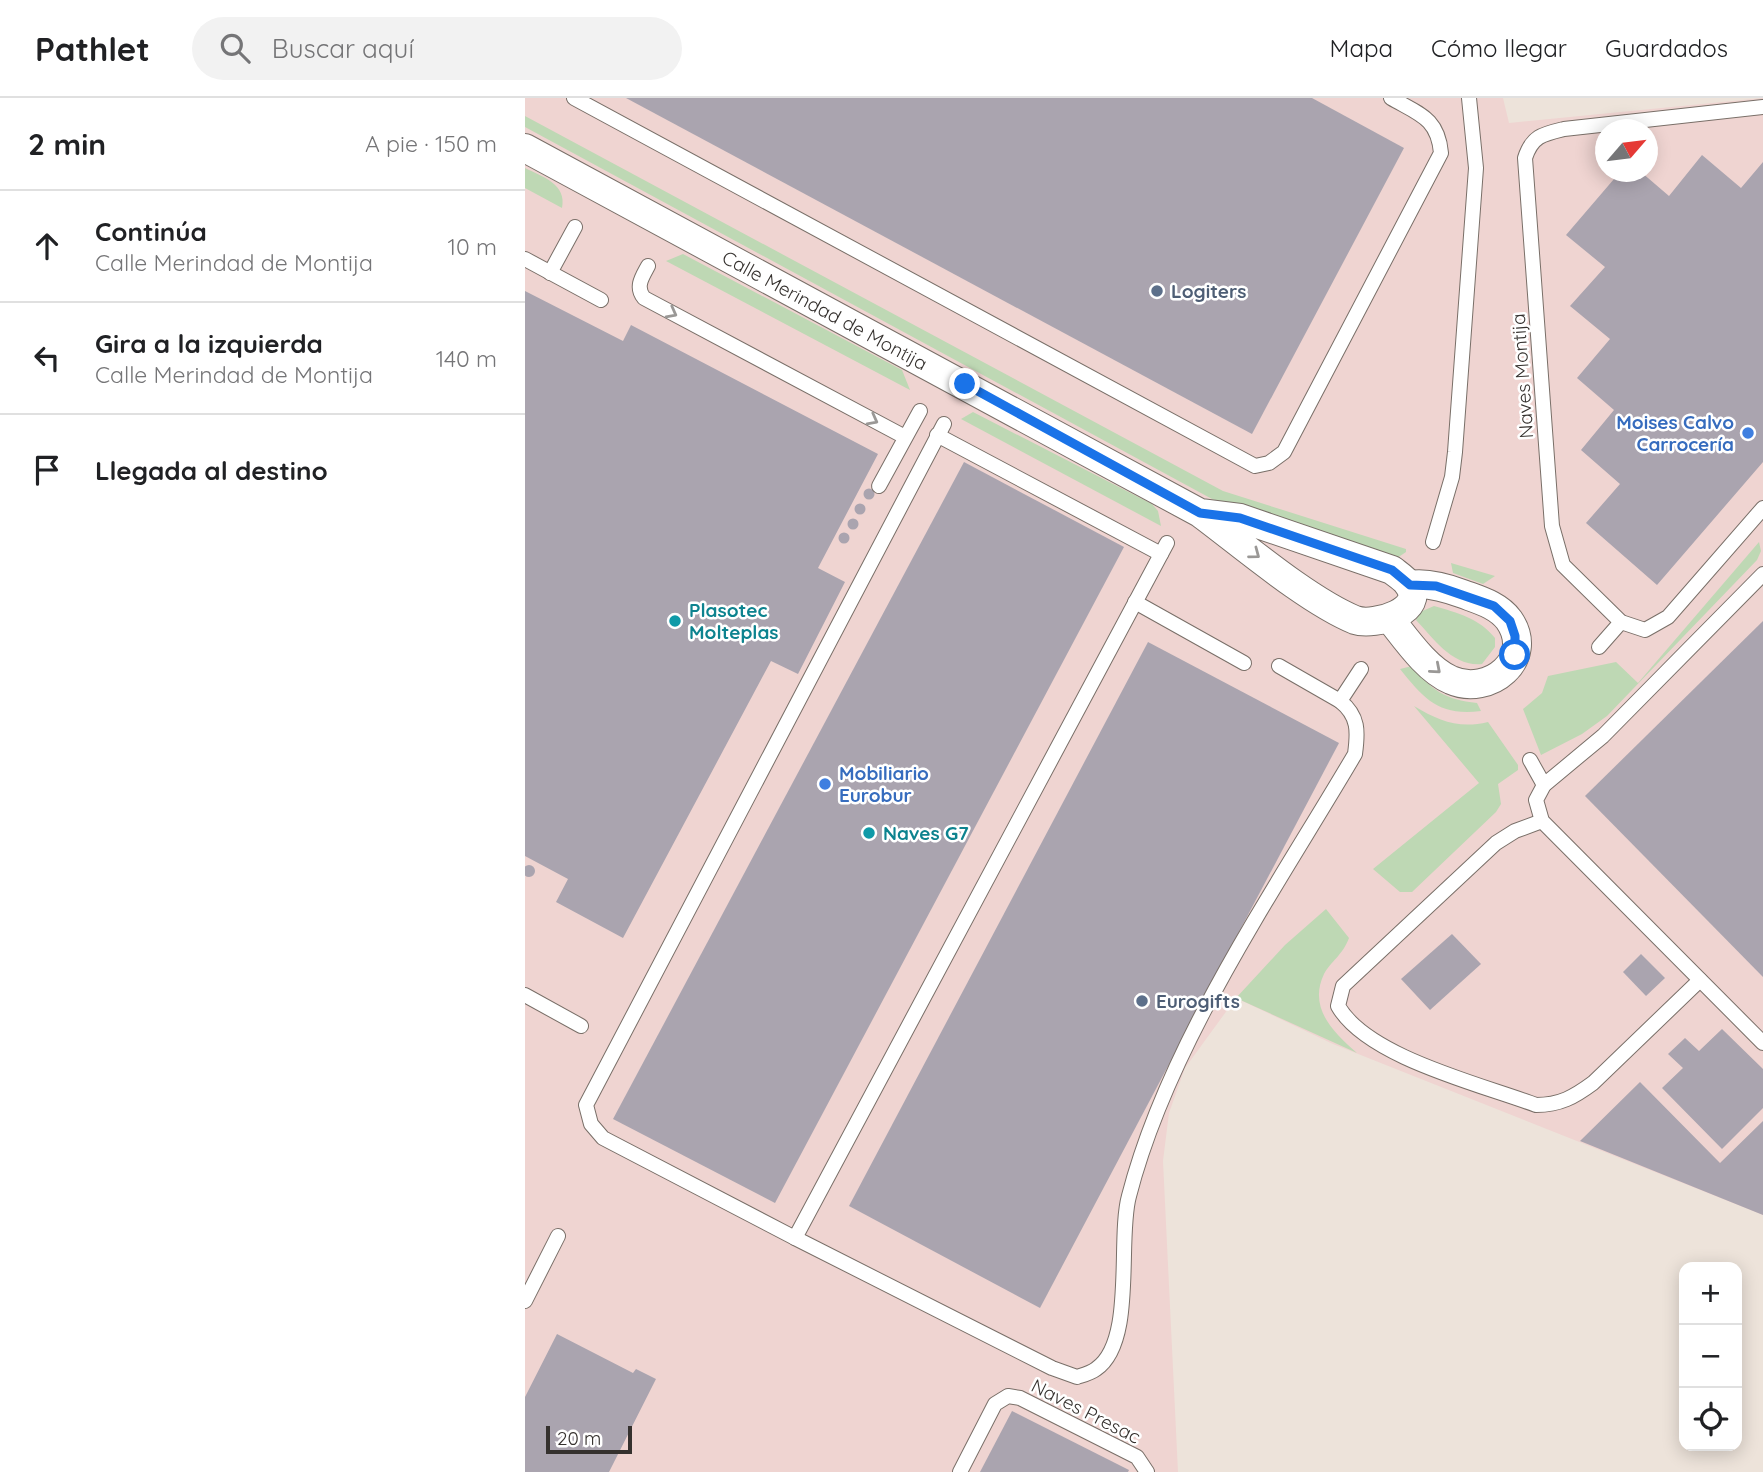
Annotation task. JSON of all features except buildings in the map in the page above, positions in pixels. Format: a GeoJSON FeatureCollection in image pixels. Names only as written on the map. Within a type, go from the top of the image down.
{"type":"FeatureCollection","features":[{"type":"Feature","properties":{"kind":"street","name":"Calle Merindad de Montija"},"geometry":{"type":"LineString","coordinates":[[525,148],[1200,513],[1267,564],[1337,610],[1368,623],[1389,619],[1449,680],[1465,685],[1489,683],[1508,669],[1515,655],[1515,636],[1510,621],[1494,606],[1436,586],[1410,585],[1392,570],[1240,518],[1200,513]]}},
{"type":"Feature","properties":{"kind":"street"},"geometry":{"type":"LineString","coordinates":[[1389,619],[1406,607],[1412,594],[1410,585]]}},
{"type":"Feature","properties":{"kind":"lane"},"geometry":{"type":"LineString","coordinates":[[575,98],[1255,466],[1269,463],[1284,452],[1441,153],[1440,133],[1429,120],[1391,98]]}},
{"type":"Feature","properties":{"kind":"lane"},"geometry":{"type":"LineString","coordinates":[[1433,542],[1452,477],[1455,453],[1476,168],[1469,98]]}},
{"type":"Feature","properties":{"kind":"lane","name":"Naves Montija"},"geometry":{"type":"LineString","coordinates":[[1621,622],[1563,565],[1554,542],[1525,158],[1530,143],[1540,134],[1763,107]]}},
{"type":"Feature","properties":{"kind":"lane"},"geometry":{"type":"LineString","coordinates":[[550,273],[575,227]]}},
{"type":"Feature","properties":{"kind":"lane"},"geometry":{"type":"LineString","coordinates":[[525,259],[601,300]]}},
{"type":"Feature","properties":{"kind":"lane"},"geometry":{"type":"LineString","coordinates":[[647,266],[639,282],[639,293],[644,298],[905,437]]}},
{"type":"Feature","properties":{"kind":"lane"},"geometry":{"type":"LineString","coordinates":[[879,486],[920,411]]}},
{"type":"Feature","properties":{"kind":"lane"},"geometry":{"type":"LineString","coordinates":[[796,1238],[1164,548],[941,429],[586,1105],[591,1124],[603,1138],[796,1238],[1052,1368],[1077,1377],[1098,1368],[1117,1340],[1128,1199],[1159,1102],[1216,990],[1355,754],[1358,730],[1352,710],[1279,666]]}},
{"type":"Feature","properties":{"kind":"lane"},"geometry":{"type":"LineString","coordinates":[[1599,648],[1621,622],[1645,630],[1668,617],[1763,508]]}},
{"type":"Feature","properties":{"kind":"lane"},"geometry":{"type":"LineString","coordinates":[[1763,574],[1603,736],[1544,785],[1536,800],[1542,821],[1763,1043]]}},
{"type":"Feature","properties":{"kind":"lane"},"geometry":{"type":"LineString","coordinates":[[1135,602],[1244,663]]}},
{"type":"Feature","properties":{"kind":"lane"},"geometry":{"type":"LineString","coordinates":[[1341,701],[1361,669]]}},
{"type":"Feature","properties":{"kind":"lane"},"geometry":{"type":"LineString","coordinates":[[1530,760],[1544,785]]}},
{"type":"Feature","properties":{"kind":"lane"},"geometry":{"type":"LineString","coordinates":[[1542,821],[1496,843],[1343,986],[1338,1006],[1360,1033],[1389,1051],[1536,1105],[1555,1105],[1574,1098],[1593,1083],[1700,980]]}},
{"type":"Feature","properties":{"kind":"lane"},"geometry":{"type":"LineString","coordinates":[[525,995],[581,1026]]}},
{"type":"Feature","properties":{"kind":"lane"},"geometry":{"type":"LineString","coordinates":[[525,1301],[558,1236]]}},
{"type":"Feature","properties":{"kind":"lane","name":"Naves Presac"},"geometry":{"type":"LineString","coordinates":[[960,1472],[995,1404],[1008,1396],[1020,1398],[1137,1457],[1147,1472]]}},
{"type":"Feature","properties":{"kind":"shaded area"},"geometry":{"type":"Polygon","coordinates":[[[525,98],[1503,98],[1509,123],[1763,98],[1763,1215],[1333,1044],[1236,998],[1185,1068],[1169,1113],[1163,1161],[1178,1472],[525,1472],[525,98]]]}},
{"type":"Feature","properties":{"kind":"green space"},"geometry":{"type":"Polygon","coordinates":[[[525,116],[1223,491],[1406,549],[1406,552],[1397,558],[1212,499],[525,127],[525,116]]]}},
{"type":"Feature","properties":{"kind":"green space"},"geometry":{"type":"Polygon","coordinates":[[[525,168],[546,178],[557,187],[563,200],[562,208],[525,188],[525,168]]]}},
{"type":"Feature","properties":{"kind":"green space"},"geometry":{"type":"Polygon","coordinates":[[[683,254],[902,370],[910,390],[666,261],[683,254]]]}},
{"type":"Feature","properties":{"kind":"green space"},"geometry":{"type":"Polygon","coordinates":[[[973,412],[1152,504],[1158,511],[1161,526],[961,419],[973,412]]]}},
{"type":"Feature","properties":{"kind":"green space"},"geometry":{"type":"Polygon","coordinates":[[[1759,542],[1761,551],[1757,560],[1607,716],[1582,734],[1541,755],[1523,709],[1542,693],[1548,676],[1616,662],[1638,683],[1759,542]]]}},
{"type":"Feature","properties":{"kind":"green space"},"geometry":{"type":"Polygon","coordinates":[[[1451,563],[1495,576],[1483,584],[1453,573],[1451,563]]]}},
{"type":"Feature","properties":{"kind":"green space"},"geometry":{"type":"Polygon","coordinates":[[[1434,606],[1475,621],[1495,638],[1495,647],[1482,664],[1472,664],[1453,656],[1416,620],[1420,612],[1434,606]]]}},
{"type":"Feature","properties":{"kind":"green space"},"geometry":{"type":"Polygon","coordinates":[[[1412,666],[1440,692],[1456,699],[1477,703],[1481,711],[1454,711],[1434,704],[1400,669],[1412,666]]]}},
{"type":"Feature","properties":{"kind":"green space"},"geometry":{"type":"Polygon","coordinates":[[[1414,706],[1432,716],[1458,724],[1488,722],[1518,765],[1518,770],[1498,784],[1501,804],[1496,812],[1412,892],[1400,892],[1373,869],[1479,783],[1414,706]]]}},
{"type":"Feature","properties":{"kind":"green space"},"geometry":{"type":"Polygon","coordinates":[[[1326,909],[1349,938],[1324,974],[1320,986],[1321,1008],[1339,1037],[1357,1053],[1236,998],[1285,945],[1326,909]]]}},
{"type":"Feature","properties":{"kind":"place","name":"Logiters"},"geometry":{"type":"Point","coordinates":[1157,291]}},
{"type":"Feature","properties":{"kind":"place","name":"Moises Calvo Carrocería"},"geometry":{"type":"Point","coordinates":[1748,433]}},
{"type":"Feature","properties":{"kind":"place","name":"Plasotec Molteplas"},"geometry":{"type":"Point","coordinates":[675,621]}},
{"type":"Feature","properties":{"kind":"place","name":"Mobiliario Eurobur"},"geometry":{"type":"Point","coordinates":[825,784]}},
{"type":"Feature","properties":{"kind":"place","name":"Naves G7"},"geometry":{"type":"Point","coordinates":[869,833]}},
{"type":"Feature","properties":{"kind":"place","name":"Eurogifts"},"geometry":{"type":"Point","coordinates":[1142,1001]}},
{"type":"Feature","properties":{"kind":"route"},"geometry":{"type":"LineString","coordinates":[[965,384],[1200,513],[1240,518],[1392,570],[1410,585],[1420,583],[1436,586],[1494,606],[1510,621],[1515,636],[1515,655]]}}]}
